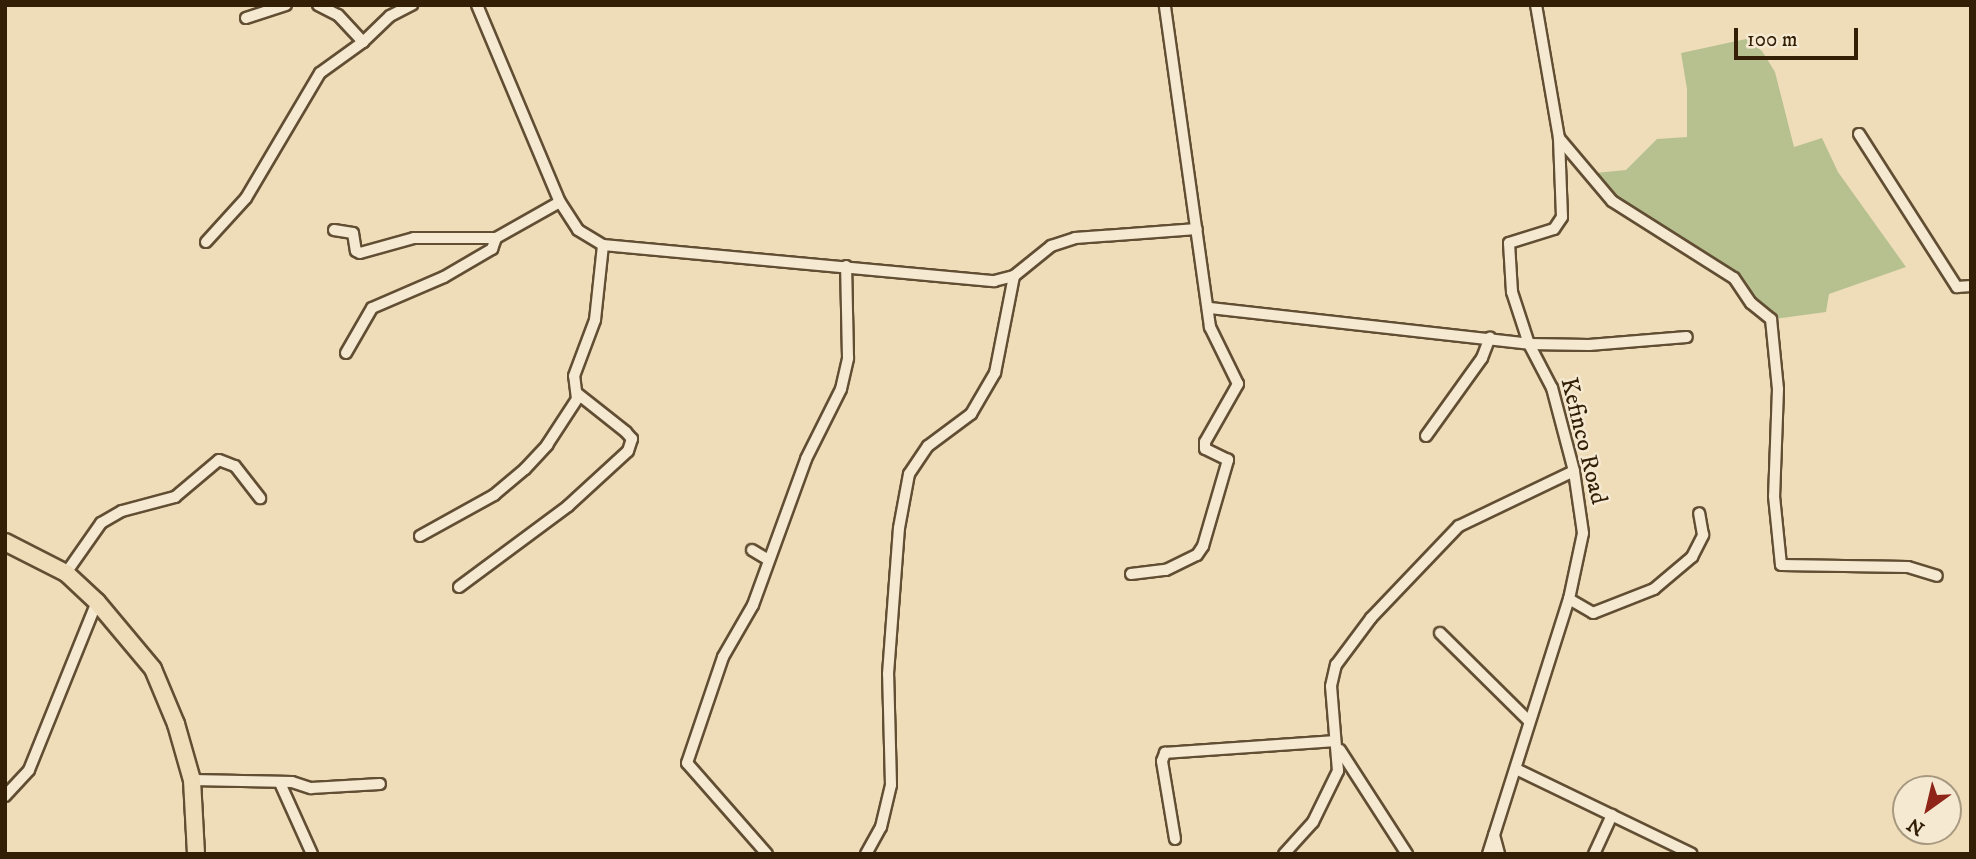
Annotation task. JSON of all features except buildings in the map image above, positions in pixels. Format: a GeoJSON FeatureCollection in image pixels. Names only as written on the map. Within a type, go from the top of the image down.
{"type":"FeatureCollection","features":[{"type":"Feature","properties":{"kind":"main road"},"geometry":{"type":"LineString","coordinates":[[5,542],[66,573],[97,602],[153,669],[176,724],[192,780],[196,854]]}},
{"type":"Feature","properties":{"kind":"street"},"geometry":{"type":"LineString","coordinates":[[246,18],[286,5]]}},
{"type":"Feature","properties":{"kind":"street"},"geometry":{"type":"LineString","coordinates":[[318,5],[338,15],[363,42]]}},
{"type":"Feature","properties":{"kind":"street"},"geometry":{"type":"LineString","coordinates":[[206,242],[246,198],[320,73],[363,42],[390,16],[412,5]]}},
{"type":"Feature","properties":{"kind":"street"},"geometry":{"type":"LineString","coordinates":[[477,5],[560,202],[578,230],[603,245],[994,281],[1014,276],[1051,246],[1074,238],[1197,229]]}},
{"type":"Feature","properties":{"kind":"street"},"geometry":{"type":"LineString","coordinates":[[1131,574],[1167,570],[1197,555],[1214,513],[1228,460],[1205,449],[1205,442],[1238,384],[1210,327],[1210,308],[1165,5]]}},
{"type":"Feature","properties":{"kind":"street","name":"Kefinco Road"},"geometry":{"type":"LineString","coordinates":[[1488,854],[1516,769],[1528,720],[1569,599],[1583,533],[1574,471],[1552,388],[1529,344],[1512,292],[1508,246],[1512,240],[1559,225],[1559,138],[1536,5]]}},
{"type":"Feature","properties":{"kind":"street"},"geometry":{"type":"LineString","coordinates":[[1859,134],[1957,287],[1971,286]]}},
{"type":"Feature","properties":{"kind":"street"},"geometry":{"type":"LineString","coordinates":[[1559,138],[1612,201],[1734,278],[1751,303],[1772,319],[1778,389],[1774,496],[1781,565],[1908,567],[1937,576]]}},
{"type":"Feature","properties":{"kind":"street"},"geometry":{"type":"LineString","coordinates":[[334,230],[353,233],[356,251],[360,253],[414,238],[496,238],[560,202]]}},
{"type":"Feature","properties":{"kind":"street"},"geometry":{"type":"LineString","coordinates":[[346,353],[372,308],[444,277],[492,249],[496,238]]}},
{"type":"Feature","properties":{"kind":"street"},"geometry":{"type":"LineString","coordinates":[[459,587],[568,506],[628,450],[632,439],[578,394],[574,376],[593,329],[603,245]]}},
{"type":"Feature","properties":{"kind":"street"},"geometry":{"type":"LineString","coordinates":[[767,854],[687,763],[723,657],[753,605],[767,559],[806,458],[841,389],[848,358],[845,267]]}},
{"type":"Feature","properties":{"kind":"street"},"geometry":{"type":"LineString","coordinates":[[866,854],[881,828],[891,785],[888,674],[899,528],[908,474],[928,446],[971,414],[995,373],[1014,276]]}},
{"type":"Feature","properties":{"kind":"street"},"geometry":{"type":"LineString","coordinates":[[1210,308],[1375,329],[1490,337],[1529,344],[1589,345],[1687,337]]}},
{"type":"Feature","properties":{"kind":"street"},"geometry":{"type":"LineString","coordinates":[[1426,436],[1482,358],[1490,337]]}},
{"type":"Feature","properties":{"kind":"street"},"geometry":{"type":"LineString","coordinates":[[420,536],[494,495],[525,469],[547,445],[578,394]]}},
{"type":"Feature","properties":{"kind":"street"},"geometry":{"type":"LineString","coordinates":[[66,573],[101,523],[122,511],[175,497],[219,460],[235,466],[260,498]]}},
{"type":"Feature","properties":{"kind":"street"},"geometry":{"type":"LineString","coordinates":[[1284,854],[1324,804],[1338,771],[1331,686],[1336,665],[1381,605],[1428,563],[1459,526],[1574,471]]}},
{"type":"Feature","properties":{"kind":"street"},"geometry":{"type":"LineString","coordinates":[[1569,599],[1594,613],[1654,589],[1692,557],[1703,535],[1699,513]]}},
{"type":"Feature","properties":{"kind":"street"},"geometry":{"type":"LineString","coordinates":[[752,550],[767,559]]}},
{"type":"Feature","properties":{"kind":"street"},"geometry":{"type":"LineString","coordinates":[[5,796],[29,770],[97,602]]}},
{"type":"Feature","properties":{"kind":"street"},"geometry":{"type":"LineString","coordinates":[[1440,633],[1528,720]]}},
{"type":"Feature","properties":{"kind":"street"},"geometry":{"type":"LineString","coordinates":[[1175,839],[1162,761],[1165,753],[1337,745]]}},
{"type":"Feature","properties":{"kind":"street"},"geometry":{"type":"LineString","coordinates":[[1337,745],[1407,854]]}},
{"type":"Feature","properties":{"kind":"street"},"geometry":{"type":"LineString","coordinates":[[1516,769],[1692,854]]}},
{"type":"Feature","properties":{"kind":"street"},"geometry":{"type":"LineString","coordinates":[[192,780],[280,783],[311,788],[380,784]]}},
{"type":"Feature","properties":{"kind":"street"},"geometry":{"type":"LineString","coordinates":[[280,783],[312,854]]}},
{"type":"Feature","properties":{"kind":"street"},"geometry":{"type":"LineString","coordinates":[[1594,854],[1612,815]]}},
{"type":"Feature","properties":{"kind":"street"},"geometry":{"type":"LineString","coordinates":[[1494,835],[1499,854]]}},
{"type":"Feature","properties":{"kind":"green space"},"geometry":{"type":"Polygon","coordinates":[[[1746,39],[1762,51],[1775,72],[1794,147],[1822,138],[1838,172],[1906,267],[1829,294],[1826,312],[1767,320],[1732,280],[1612,203],[1585,174],[1626,170],[1657,139],[1687,137],[1687,89],[1681,53],[1746,39]]]}}]}
